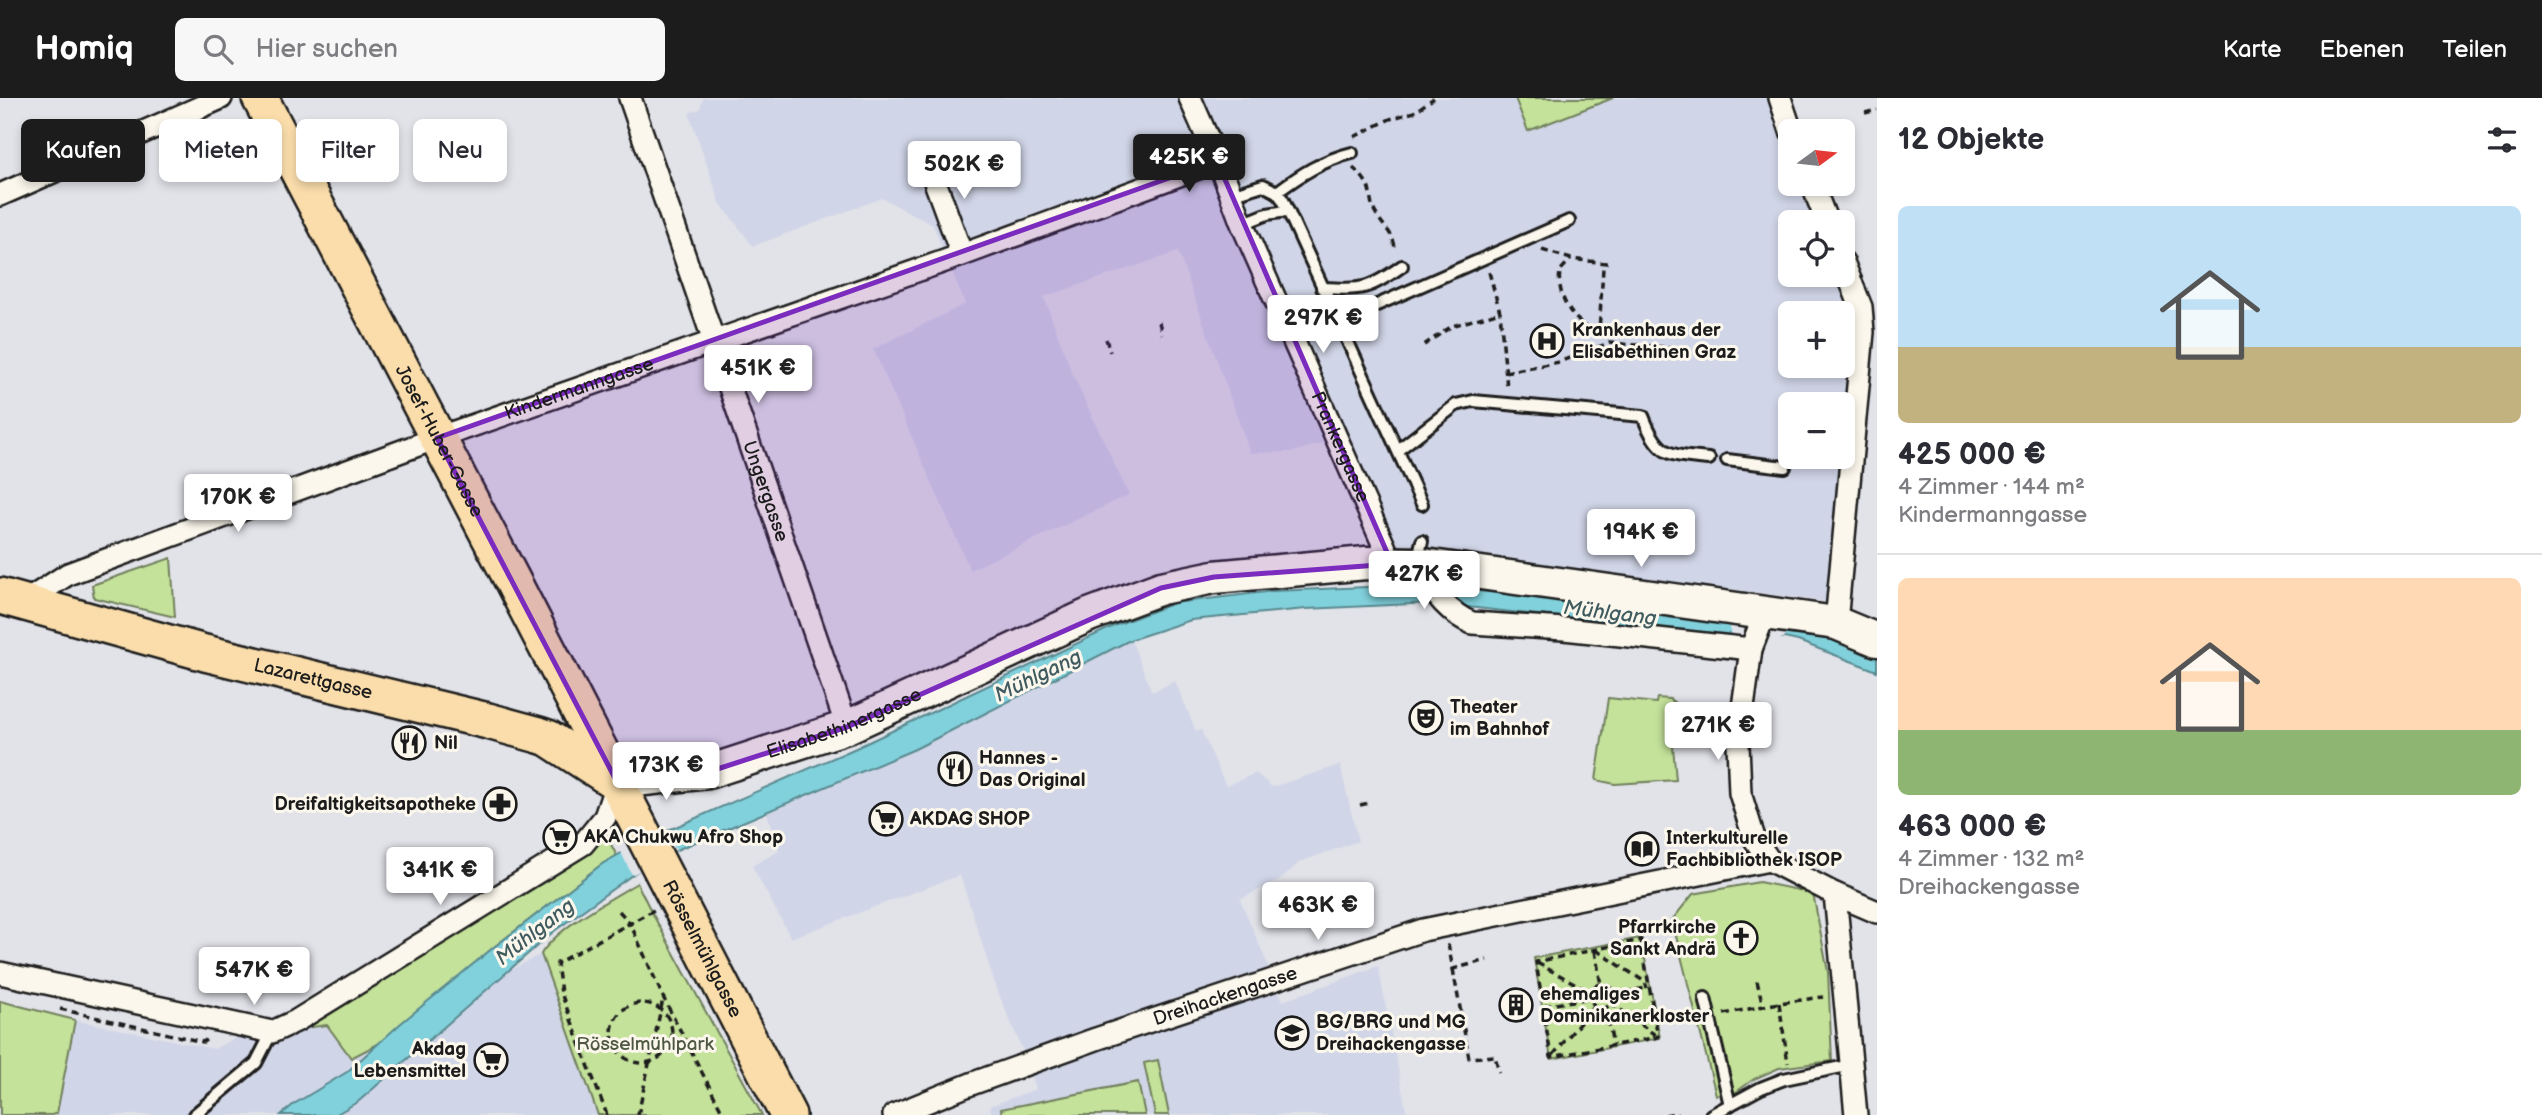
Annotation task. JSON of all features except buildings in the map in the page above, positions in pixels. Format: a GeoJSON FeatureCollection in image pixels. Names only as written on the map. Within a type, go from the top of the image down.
{"type":"FeatureCollection","features":[{"type":"Feature","properties":{"kind":"main road","name":"Josef-Huber-Gasse"},"geometry":{"type":"LineString","coordinates":[[260,98],[617,782]]}},
{"type":"Feature","properties":{"kind":"main road","name":"Elisabethinergasse"},"geometry":{"type":"LineString","coordinates":[[617,782],[708,772],[847,727],[1089,615],[1161,588],[1214,577],[1366,563],[1415,563],[1758,630],[1836,623],[1877,640]]}},
{"type":"Feature","properties":{"kind":"main road","name":"Lazarettgasse"},"geometry":{"type":"LineString","coordinates":[[12,599],[205,653],[548,738],[617,782]]}},
{"type":"Feature","properties":{"kind":"main road","name":"Rösselmühlgasse"},"geometry":{"type":"LineString","coordinates":[[617,782],[788,1115]]}},
{"type":"Feature","properties":{"kind":"street"},"geometry":{"type":"LineString","coordinates":[[0,195],[221,98]]}},
{"type":"Feature","properties":{"kind":"street","name":"Ungergasse"},"geometry":{"type":"LineString","coordinates":[[629,98],[847,727]]}},
{"type":"Feature","properties":{"kind":"street","name":"Prankergasse"},"geometry":{"type":"LineString","coordinates":[[1190,98],[1242,224],[1415,563]]}},
{"type":"Feature","properties":{"kind":"street"},"geometry":{"type":"LineString","coordinates":[[1780,98],[1787,119]]}},
{"type":"Feature","properties":{"kind":"street"},"geometry":{"type":"LineString","coordinates":[[927,160],[962,255]]}},
{"type":"Feature","properties":{"kind":"street","name":"Kindermanngasse"},"geometry":{"type":"LineString","coordinates":[[12,599],[68,574],[437,439],[713,340],[962,255],[1217,161]]}},
{"type":"Feature","properties":{"kind":"street"},"geometry":{"type":"LineString","coordinates":[[1836,623],[1863,332],[1861,307],[1853,287]]}},
{"type":"Feature","properties":{"kind":"street","name":"Elisabethinergasse"},"geometry":{"type":"LineString","coordinates":[[1415,563],[1452,610],[1460,618],[1472,623],[1564,629],[1758,630]]}},
{"type":"Feature","properties":{"kind":"street"},"geometry":{"type":"LineString","coordinates":[[1758,630],[1738,744],[1740,793],[1754,838],[1769,860],[1877,912]]}},
{"type":"Feature","properties":{"kind":"street"},"geometry":{"type":"LineString","coordinates":[[0,973],[272,1032],[296,1021],[583,844],[605,817],[617,782]]}},
{"type":"Feature","properties":{"kind":"street","name":"Dreihackengasse"},"geometry":{"type":"LineString","coordinates":[[894,1115],[1108,1035],[1423,930],[1769,860]]}},
{"type":"Feature","properties":{"kind":"street"},"geometry":{"type":"LineString","coordinates":[[1835,894],[1856,1115]]}},
{"type":"Feature","properties":{"kind":"lane"},"geometry":{"type":"LineString","coordinates":[[1277,192],[1310,170],[1347,155]]}},
{"type":"Feature","properties":{"kind":"lane"},"geometry":{"type":"LineString","coordinates":[[1231,195],[1262,185],[1277,192],[1422,504]]}},
{"type":"Feature","properties":{"kind":"lane"},"geometry":{"type":"LineString","coordinates":[[1242,224],[1276,211],[1287,211]]}},
{"type":"Feature","properties":{"kind":"lane"},"geometry":{"type":"LineString","coordinates":[[1338,322],[1569,221]]}},
{"type":"Feature","properties":{"kind":"lane"},"geometry":{"type":"LineString","coordinates":[[1322,288],[1358,289],[1383,280],[1399,267]]}},
{"type":"Feature","properties":{"kind":"lane"},"geometry":{"type":"LineString","coordinates":[[1398,450],[1456,405],[1473,401],[1643,416],[1653,441],[1667,453],[1709,459]]}},
{"type":"Feature","properties":{"kind":"lane"},"geometry":{"type":"LineString","coordinates":[[1727,460],[1778,466]]}},
{"type":"Feature","properties":{"kind":"lane"},"geometry":{"type":"LineString","coordinates":[[1705,998],[1730,1105]]}},
{"type":"Feature","properties":{"kind":"lane"},"geometry":{"type":"LineString","coordinates":[[194,1115],[256,1063],[272,1032]]}},
{"type":"Feature","properties":{"kind":"lane"},"geometry":{"type":"LineString","coordinates":[[1711,1115],[1760,1088],[1793,1077],[1851,1065]]}},
{"type":"Feature","properties":{"kind":"path"},"geometry":{"type":"LineString","coordinates":[[1399,267],[1393,261],[1396,250],[1393,235],[1378,217],[1367,181],[1340,148],[1344,142],[1390,119],[1414,112],[1434,98]]}},
{"type":"Feature","properties":{"kind":"path"},"geometry":{"type":"LineString","coordinates":[[1866,113],[1877,110]]}},
{"type":"Feature","properties":{"kind":"path"},"geometry":{"type":"LineString","coordinates":[[1520,242],[1572,259],[1606,263],[1603,268],[1599,332],[1583,326],[1559,290],[1560,271],[1572,259]]}},
{"type":"Feature","properties":{"kind":"path"},"geometry":{"type":"LineString","coordinates":[[1484,258],[1496,291],[1500,312],[1509,404]]}},
{"type":"Feature","properties":{"kind":"path"},"geometry":{"type":"LineString","coordinates":[[1424,345],[1452,326],[1500,312]]}},
{"type":"Feature","properties":{"kind":"path"},"geometry":{"type":"LineString","coordinates":[[1158,321],[1162,334]]}},
{"type":"Feature","properties":{"kind":"path"},"geometry":{"type":"LineString","coordinates":[[1106,339],[1110,352]]}},
{"type":"Feature","properties":{"kind":"path"},"geometry":{"type":"LineString","coordinates":[[1505,372],[1559,362],[1609,343],[1690,349]]}},
{"type":"Feature","properties":{"kind":"path"},"geometry":{"type":"LineString","coordinates":[[1360,805],[1369,803]]}},
{"type":"Feature","properties":{"kind":"path"},"geometry":{"type":"LineString","coordinates":[[607,1115],[561,993],[556,963],[656,909]]}},
{"type":"Feature","properties":{"kind":"path"},"geometry":{"type":"LineString","coordinates":[[619,911],[630,923],[663,997],[724,1115]]}},
{"type":"Feature","properties":{"kind":"path"},"geometry":{"type":"LineString","coordinates":[[1446,937],[1469,1058],[1495,1056],[1499,1072]]}},
{"type":"Feature","properties":{"kind":"path"},"geometry":{"type":"LineString","coordinates":[[1536,962],[1641,940],[1658,1037]]}},
{"type":"Feature","properties":{"kind":"path"},"geometry":{"type":"LineString","coordinates":[[1594,949],[1601,985]]}},
{"type":"Feature","properties":{"kind":"path"},"geometry":{"type":"LineString","coordinates":[[1594,949],[1645,982],[1648,987]]}},
{"type":"Feature","properties":{"kind":"path"},"geometry":{"type":"LineString","coordinates":[[1453,969],[1487,960]]}},
{"type":"Feature","properties":{"kind":"path"},"geometry":{"type":"LineString","coordinates":[[1536,962],[1591,992]]}},
{"type":"Feature","properties":{"kind":"path"},"geometry":{"type":"LineString","coordinates":[[1536,962],[1551,1057]]}},
{"type":"Feature","properties":{"kind":"path"},"geometry":{"type":"LineString","coordinates":[[1757,981],[1763,1006]]}},
{"type":"Feature","properties":{"kind":"path"},"geometry":{"type":"LineString","coordinates":[[1594,1006],[1590,998],[1591,992],[1595,986],[1601,985],[1611,988],[1614,994],[1606,1008]]}},
{"type":"Feature","properties":{"kind":"path"},"geometry":{"type":"LineString","coordinates":[[1614,994],[1648,987]]}},
{"type":"Feature","properties":{"kind":"path"},"geometry":{"type":"LineString","coordinates":[[1710,1017],[1832,995]]}},
{"type":"Feature","properties":{"kind":"path"},"geometry":{"type":"LineString","coordinates":[[638,1115],[663,997]]}},
{"type":"Feature","properties":{"kind":"path"},"geometry":{"type":"LineString","coordinates":[[1543,1006],[1590,998]]}},
{"type":"Feature","properties":{"kind":"path"},"geometry":{"type":"LineString","coordinates":[[643,1002],[660,1009],[671,1025],[672,1035],[665,1052],[650,1062],[640,1063],[623,1056],[616,1049],[611,1031],[618,1014],[643,1002]]}},
{"type":"Feature","properties":{"kind":"path"},"geometry":{"type":"LineString","coordinates":[[1611,1003],[1658,1037]]}},
{"type":"Feature","properties":{"kind":"path"},"geometry":{"type":"LineString","coordinates":[[1779,1003],[1788,1062],[1793,1077]]}},
{"type":"Feature","properties":{"kind":"path"},"geometry":{"type":"LineString","coordinates":[[1551,1057],[1594,1006]]}},
{"type":"Feature","properties":{"kind":"path"},"geometry":{"type":"LineString","coordinates":[[1594,1006],[1606,1008]]}},
{"type":"Feature","properties":{"kind":"path"},"geometry":{"type":"LineString","coordinates":[[1606,1008],[1613,1045]]}},
{"type":"Feature","properties":{"kind":"path"},"geometry":{"type":"LineString","coordinates":[[1551,1057],[1658,1037]]}},
{"type":"Feature","properties":{"kind":"path"},"geometry":{"type":"LineString","coordinates":[[1665,1115],[1678,1115]]}},
{"type":"Feature","properties":{"kind":"highlighted area"},"geometry":{"type":"Polygon","coordinates":[[[1217,161],[1392,564],[1214,577],[1161,588],[847,727],[708,772],[617,782],[437,438],[1217,161]]]}},
{"type":"Feature","properties":{"kind":"shaded area","name":"Krankenhaus der Elisabethinen Graz"},"geometry":{"type":"Polygon","coordinates":[[[703,98],[1773,98],[1780,119],[1778,119],[1778,196],[1809,196],[1814,210],[1778,210],[1778,287],[1843,287],[1848,301],[1778,301],[1778,378],[1851,378],[1850,392],[1778,392],[1778,469],[1843,469],[1828,602],[1430,549],[1420,551],[1399,546],[1392,540],[1346,431],[1327,442],[1293,452],[1250,453],[1178,252],[1044,297],[1073,375],[1129,495],[970,570],[873,349],[965,304],[933,225],[882,198],[753,246],[720,203],[689,113],[700,109],[703,98]]]}},
{"type":"Feature","properties":{"kind":"shaded area"},"geometry":{"type":"Polygon","coordinates":[[[1131,640],[1152,692],[1175,681],[1196,731],[1201,730],[1226,786],[1256,773],[1272,787],[1340,765],[1358,841],[1300,862],[1278,881],[1240,899],[1283,1001],[1378,966],[1407,1115],[992,1115],[990,1106],[1036,1089],[997,990],[960,875],[791,938],[752,866],[779,851],[767,813],[915,749],[1131,640]]]}},
{"type":"Feature","properties":{"kind":"shaded area"},"geometry":{"type":"Polygon","coordinates":[[[541,954],[598,1115],[52,1115],[57,1112],[75,1020],[214,1049],[243,1034],[327,1025],[352,1057],[541,954]]]}},
{"type":"Feature","properties":{"kind":"green space"},"geometry":{"type":"Polygon","coordinates":[[[1515,98],[1613,98],[1528,131],[1515,98]]]}},
{"type":"Feature","properties":{"kind":"green space"},"geometry":{"type":"Polygon","coordinates":[[[171,558],[175,617],[94,598],[92,585],[171,558]]]}},
{"type":"Feature","properties":{"kind":"green space"},"geometry":{"type":"Polygon","coordinates":[[[1608,698],[1656,703],[1657,698],[1670,699],[1675,703],[1676,709],[1693,707],[1696,733],[1672,735],[1676,780],[1615,784],[1596,780],[1608,698]]]}},
{"type":"Feature","properties":{"kind":"green space"},"geometry":{"type":"Polygon","coordinates":[[[605,833],[617,856],[602,864],[494,947],[380,1043],[351,1058],[327,1025],[297,1029],[605,833]]]}},
{"type":"Feature","properties":{"kind":"green space"},"geometry":{"type":"Polygon","coordinates":[[[1759,882],[1813,893],[1828,972],[1832,1061],[1779,1068],[1754,1079],[1736,1092],[1716,1095],[1672,920],[1693,894],[1759,882]]]}},
{"type":"Feature","properties":{"kind":"green space","name":"Rösselmühlpark"},"geometry":{"type":"Polygon","coordinates":[[[637,883],[762,1115],[598,1115],[541,954],[571,924],[637,883]]]}},
{"type":"Feature","properties":{"kind":"green space"},"geometry":{"type":"Polygon","coordinates":[[[1641,938],[1660,1038],[1551,1059],[1534,958],[1641,938]]]}},
{"type":"Feature","properties":{"kind":"green space"},"geometry":{"type":"Polygon","coordinates":[[[0,1001],[75,1020],[57,1113],[0,1115],[0,1001]]]}},
{"type":"Feature","properties":{"kind":"green space"},"geometry":{"type":"Polygon","coordinates":[[[1158,1060],[1169,1115],[1155,1115],[1144,1063],[1158,1060]]]}},
{"type":"Feature","properties":{"kind":"green space"},"geometry":{"type":"Polygon","coordinates":[[[1138,1082],[1145,1115],[1002,1115],[1001,1109],[1138,1082]]]}},
{"type":"Feature","properties":{"kind":"water","name":"Mühlgang"},"geometry":{"type":"Polygon","coordinates":[[[1413,585],[1799,625],[1877,655],[1877,671],[1798,641],[1780,637],[1723,636],[1433,603],[1306,609],[1191,620],[1130,640],[915,749],[653,860],[553,932],[359,1101],[335,1115],[281,1115],[294,1104],[347,1072],[400,1024],[494,947],[602,864],[639,843],[856,748],[1116,625],[1174,603],[1274,591],[1413,585]]]}},
{"type":"Feature","properties":{"kind":"pier"},"geometry":{"type":"Polygon","coordinates":[[[1728,617],[1789,624],[1784,638],[1731,638],[1728,617]]]}},
{"type":"Feature","properties":{"kind":"pier"},"geometry":{"type":"Polygon","coordinates":[[[665,829],[676,850],[632,875],[620,850],[665,829]]]}},
{"type":"Feature","properties":{"kind":"place","name":"Krankenhaus der Elisabethinen Graz"},"geometry":{"type":"Point","coordinates":[1547,341]}},
{"type":"Feature","properties":{"kind":"place","name":"Theater im Bahnhof"},"geometry":{"type":"Point","coordinates":[1426,718]}},
{"type":"Feature","properties":{"kind":"place","name":"Nil"},"geometry":{"type":"Point","coordinates":[409,743]}},
{"type":"Feature","properties":{"kind":"place","name":"Hannes - Das Original"},"geometry":{"type":"Point","coordinates":[955,769]}},
{"type":"Feature","properties":{"kind":"place","name":"Dreifaltigkeitsapotheke"},"geometry":{"type":"Point","coordinates":[500,804]}},
{"type":"Feature","properties":{"kind":"place","name":"AKDAG SHOP"},"geometry":{"type":"Point","coordinates":[886,819]}},
{"type":"Feature","properties":{"kind":"place","name":"AKA Chukwu Afro Shop"},"geometry":{"type":"Point","coordinates":[560,837]}},
{"type":"Feature","properties":{"kind":"place","name":"Interkulturelle Fachbibliothek ISOP"},"geometry":{"type":"Point","coordinates":[1642,849]}},
{"type":"Feature","properties":{"kind":"place","name":"Pfarrkirche Sankt Andrä"},"geometry":{"type":"Point","coordinates":[1741,938]}},
{"type":"Feature","properties":{"kind":"place","name":"ehemaliges Dominikanerkloster"},"geometry":{"type":"Point","coordinates":[1516,1005]}},
{"type":"Feature","properties":{"kind":"place","name":"BG/BRG und MG Dreihackengasse"},"geometry":{"type":"Point","coordinates":[1292,1033]}},
{"type":"Feature","properties":{"kind":"place","name":"Akdag Lebensmittel"},"geometry":{"type":"Point","coordinates":[491,1060]}}]}
